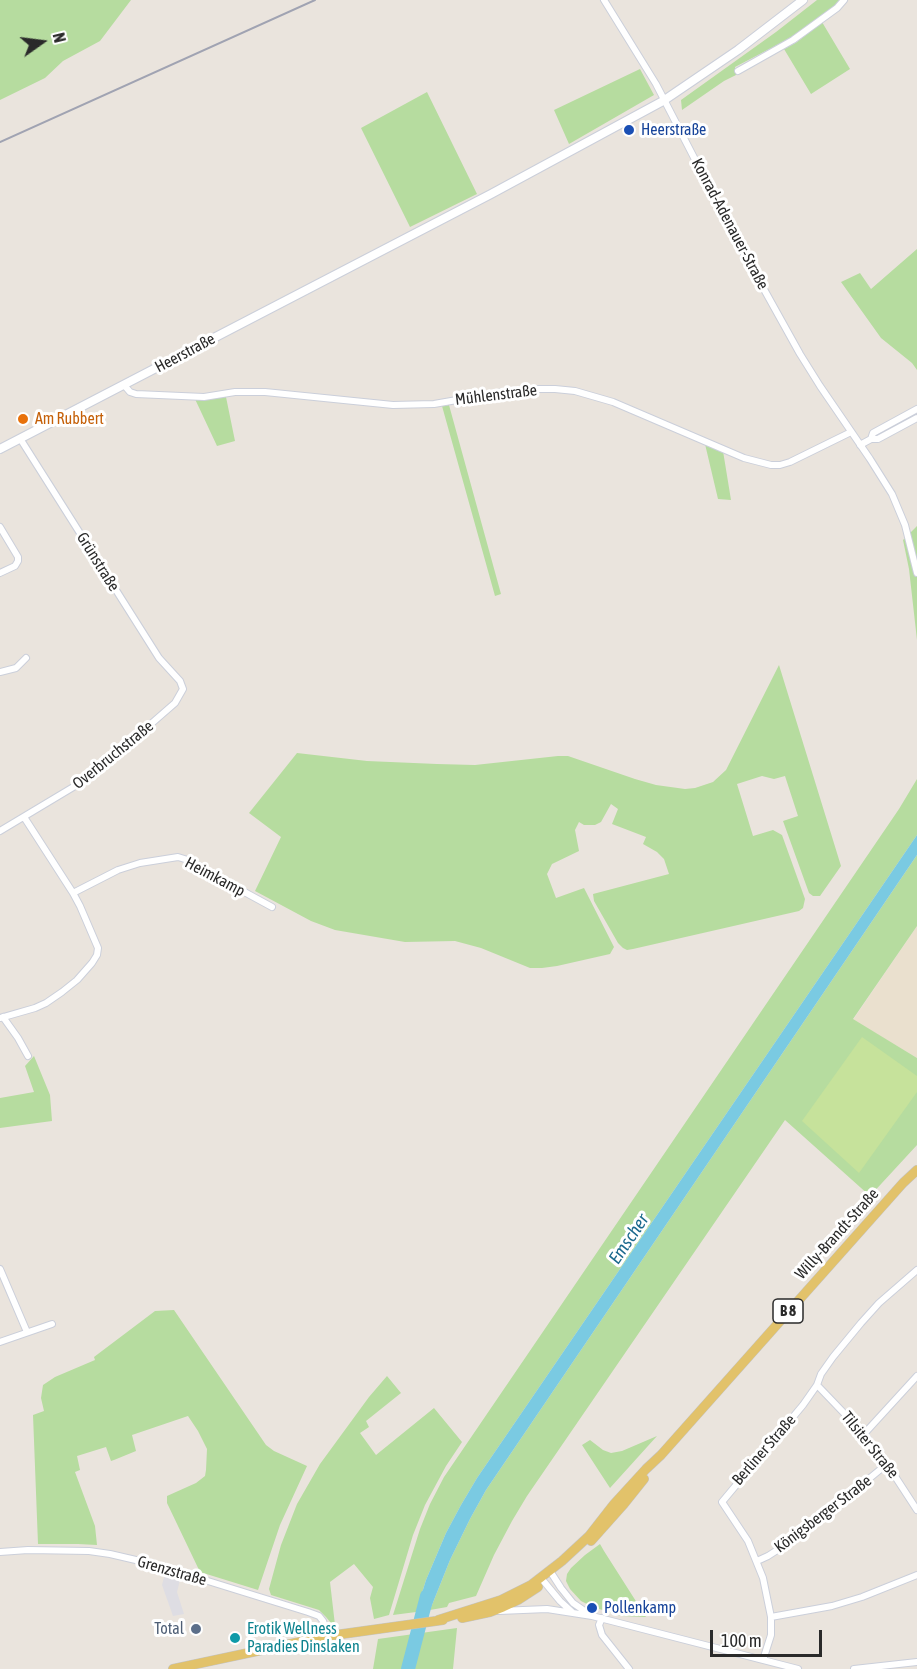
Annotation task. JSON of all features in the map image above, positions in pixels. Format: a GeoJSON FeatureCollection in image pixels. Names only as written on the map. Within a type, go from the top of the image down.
{"type":"FeatureCollection","features":[{"type":"Feature","properties":{"kind":"main road","name":"Heerstraße"},"geometry":{"type":"LineString","coordinates":[[0,449],[490,194],[663,100],[738,50],[803,0]]}},
{"type":"Feature","properties":{"kind":"main road","name":"Willy-Brandt-Straße"},"geometry":{"type":"LineString","coordinates":[[173,1669],[328,1636],[456,1619],[490,1612],[518,1600],[552,1574],[589,1536],[614,1504],[661,1455],[804,1293],[917,1170]]}},
{"type":"Feature","properties":{"kind":"main road","name":"Willy-Brandt-Straße"},"geometry":{"type":"LineString","coordinates":[[438,1620],[501,1600],[543,1580]]}},
{"type":"Feature","properties":{"kind":"street","name":"Konrad-Adenauer-Straße"},"geometry":{"type":"LineString","coordinates":[[604,0],[656,84],[736,239],[800,354],[819,386],[885,482],[899,508],[912,547],[917,573]]}},
{"type":"Feature","properties":{"kind":"street"},"geometry":{"type":"LineString","coordinates":[[738,71],[793,40],[844,0]]}},
{"type":"Feature","properties":{"kind":"street","name":"Mühlenstraße"},"geometry":{"type":"LineString","coordinates":[[124,385],[130,392],[136,394],[204,397],[235,392],[266,392],[393,405],[434,404],[532,389],[575,391],[613,402],[744,458],[771,465],[790,462],[851,432]]}},
{"type":"Feature","properties":{"kind":"street"},"geometry":{"type":"LineString","coordinates":[[872,439],[873,433],[917,409]]}},
{"type":"Feature","properties":{"kind":"street"},"geometry":{"type":"LineString","coordinates":[[860,445],[872,439],[878,439],[917,418]]}},
{"type":"Feature","properties":{"kind":"street","name":"Grünstraße"},"geometry":{"type":"LineString","coordinates":[[21,440],[159,658],[181,684]]}},
{"type":"Feature","properties":{"kind":"street"},"geometry":{"type":"LineString","coordinates":[[0,527],[18,557],[18,561],[15,566],[0,573]]}},
{"type":"Feature","properties":{"kind":"street"},"geometry":{"type":"LineString","coordinates":[[0,672],[16,668],[26,658]]}},
{"type":"Feature","properties":{"kind":"street","name":"Overbruchstraße"},"geometry":{"type":"LineString","coordinates":[[0,831],[90,777],[175,703],[182,693],[181,684]]}},
{"type":"Feature","properties":{"kind":"street"},"geometry":{"type":"LineString","coordinates":[[24,817],[73,893],[98,948],[92,963],[77,980],[46,1003],[20,1013],[1,1017],[18,1038],[28,1056]]}},
{"type":"Feature","properties":{"kind":"street","name":"Heimkamp"},"geometry":{"type":"LineString","coordinates":[[73,893],[118,870],[140,863],[178,857],[191,861],[272,907]]}},
{"type":"Feature","properties":{"kind":"street"},"geometry":{"type":"LineString","coordinates":[[0,1269],[27,1332]]}},
{"type":"Feature","properties":{"kind":"street","name":"Berliner Straße"},"geometry":{"type":"LineString","coordinates":[[763,1660],[771,1635],[771,1617],[765,1588],[757,1561],[744,1534],[722,1502],[803,1405],[832,1357],[879,1303],[917,1270]]}},
{"type":"Feature","properties":{"kind":"street"},"geometry":{"type":"LineString","coordinates":[[0,1342],[52,1324]]}},
{"type":"Feature","properties":{"kind":"street"},"geometry":{"type":"LineString","coordinates":[[864,1434],[917,1376]]}},
{"type":"Feature","properties":{"kind":"street","name":"Tilsiter Straße"},"geometry":{"type":"LineString","coordinates":[[817,1385],[864,1434],[917,1510]]}},
{"type":"Feature","properties":{"kind":"street","name":"Königsberger Straße"},"geometry":{"type":"LineString","coordinates":[[757,1561],[799,1536],[887,1464]]}},
{"type":"Feature","properties":{"kind":"street"},"geometry":{"type":"LineString","coordinates":[[910,1497],[917,1494]]}},
{"type":"Feature","properties":{"kind":"street","name":"Grenzstraße"},"geometry":{"type":"LineString","coordinates":[[0,1552],[89,1551],[153,1564],[318,1616],[323,1621],[328,1636]]}},
{"type":"Feature","properties":{"kind":"street"},"geometry":{"type":"LineString","coordinates":[[552,1574],[573,1603],[592,1616]]}},
{"type":"Feature","properties":{"kind":"street"},"geometry":{"type":"LineString","coordinates":[[771,1617],[832,1606],[862,1597],[917,1575]]}},
{"type":"Feature","properties":{"kind":"street"},"geometry":{"type":"LineString","coordinates":[[543,1580],[572,1612]]}},
{"type":"Feature","properties":{"kind":"street"},"geometry":{"type":"LineString","coordinates":[[490,1612],[546,1609],[572,1612],[798,1669]]}},
{"type":"Feature","properties":{"kind":"street"},"geometry":{"type":"LineString","coordinates":[[602,1618],[599,1625],[602,1635],[629,1669]]}},
{"type":"Feature","properties":{"kind":"street"},"geometry":{"type":"LineString","coordinates":[[854,1669],[917,1662]]}},
{"type":"Feature","properties":{"kind":"shaded area"},"geometry":{"type":"Polygon","coordinates":[[[917,926],[917,1058],[853,1020],[917,926]]]}},
{"type":"Feature","properties":{"kind":"shaded area"},"geometry":{"type":"Polygon","coordinates":[[[165,1574],[180,1580],[177,1592],[184,1614],[173,1616],[162,1585],[165,1574]]]}},
{"type":"Feature","properties":{"kind":"green space"},"geometry":{"type":"Polygon","coordinates":[[[0,0],[131,0],[100,41],[63,61],[45,78],[0,100],[0,0]]]}},
{"type":"Feature","properties":{"kind":"green space"},"geometry":{"type":"Polygon","coordinates":[[[817,0],[840,0],[800,33],[735,67],[736,75],[682,110],[681,100],[817,0]]]}},
{"type":"Feature","properties":{"kind":"green space"},"geometry":{"type":"Polygon","coordinates":[[[822,22],[850,69],[811,94],[784,49],[797,42],[822,22]]]}},
{"type":"Feature","properties":{"kind":"green space"},"geometry":{"type":"Polygon","coordinates":[[[640,69],[654,95],[569,144],[554,110],[640,69]]]}},
{"type":"Feature","properties":{"kind":"green space"},"geometry":{"type":"Polygon","coordinates":[[[427,92],[477,194],[410,227],[361,128],[427,92]]]}},
{"type":"Feature","properties":{"kind":"green space"},"geometry":{"type":"Polygon","coordinates":[[[917,249],[917,370],[912,363],[881,338],[841,282],[860,273],[871,289],[917,249]]]}},
{"type":"Feature","properties":{"kind":"green space"},"geometry":{"type":"Polygon","coordinates":[[[226,397],[235,441],[217,446],[195,399],[226,397]]]}},
{"type":"Feature","properties":{"kind":"green space"},"geometry":{"type":"Polygon","coordinates":[[[449,405],[501,594],[495,596],[442,406],[449,405]]]}},
{"type":"Feature","properties":{"kind":"green space"},"geometry":{"type":"Polygon","coordinates":[[[705,444],[723,451],[731,500],[718,499],[705,444]]]}},
{"type":"Feature","properties":{"kind":"green space"},"geometry":{"type":"Polygon","coordinates":[[[917,526],[917,640],[909,569],[903,540],[917,526]]]}},
{"type":"Feature","properties":{"kind":"green space"},"geometry":{"type":"Polygon","coordinates":[[[779,665],[841,866],[820,896],[813,896],[809,893],[783,821],[798,816],[785,776],[774,779],[762,776],[737,784],[753,836],[773,830],[782,835],[805,899],[803,908],[799,911],[633,949],[623,948],[594,901],[593,894],[669,874],[664,859],[643,844],[646,837],[612,824],[618,809],[611,804],[601,822],[595,825],[584,825],[579,822],[575,830],[579,851],[552,864],[547,874],[556,898],[584,888],[614,947],[610,954],[557,966],[530,968],[481,948],[455,941],[405,942],[335,930],[311,921],[255,891],[281,837],[249,813],[297,753],[367,761],[475,765],[568,756],[656,785],[695,788],[713,782],[726,770],[779,665]]]}},
{"type":"Feature","properties":{"kind":"green space"},"geometry":{"type":"Polygon","coordinates":[[[917,779],[917,835],[477,1478],[446,1533],[426,1580],[416,1612],[393,1615],[420,1529],[444,1477],[899,809],[917,779]]]}},
{"type":"Feature","properties":{"kind":"green space"},"geometry":{"type":"Polygon","coordinates":[[[917,855],[917,926],[853,1019],[917,1058],[917,1145],[870,1196],[785,1120],[527,1496],[494,1555],[476,1596],[449,1603],[447,1607],[430,1610],[450,1560],[486,1490],[917,855]]]}},
{"type":"Feature","properties":{"kind":"green space"},"geometry":{"type":"Polygon","coordinates":[[[862,1037],[917,1076],[917,1092],[859,1173],[802,1121],[862,1037]]]}},
{"type":"Feature","properties":{"kind":"green space"},"geometry":{"type":"Polygon","coordinates":[[[34,1056],[50,1095],[52,1121],[0,1128],[0,1098],[34,1092],[25,1066],[34,1056]]]}},
{"type":"Feature","properties":{"kind":"green space"},"geometry":{"type":"Polygon","coordinates":[[[174,1310],[266,1445],[307,1466],[280,1525],[258,1590],[200,1572],[167,1503],[167,1496],[196,1483],[205,1476],[207,1449],[188,1416],[132,1435],[136,1451],[114,1460],[111,1461],[106,1447],[77,1456],[80,1470],[75,1472],[95,1526],[97,1545],[38,1544],[33,1415],[44,1411],[41,1398],[43,1385],[55,1377],[95,1360],[94,1357],[155,1311],[174,1310]]]}},
{"type":"Feature","properties":{"kind":"green space"},"geometry":{"type":"Polygon","coordinates":[[[387,1376],[401,1393],[366,1421],[369,1427],[360,1433],[376,1455],[434,1408],[462,1442],[425,1505],[413,1535],[389,1615],[374,1619],[370,1598],[373,1587],[354,1564],[330,1582],[335,1625],[319,1610],[271,1595],[269,1589],[281,1545],[297,1504],[320,1464],[387,1376]]]}},
{"type":"Feature","properties":{"kind":"green space"},"geometry":{"type":"Polygon","coordinates":[[[657,1436],[610,1488],[582,1445],[590,1440],[611,1453],[622,1451],[657,1436]]]}},
{"type":"Feature","properties":{"kind":"green space"},"geometry":{"type":"Polygon","coordinates":[[[600,1544],[646,1617],[621,1616],[593,1607],[581,1601],[570,1589],[566,1581],[571,1568],[600,1544]]]}},
{"type":"Feature","properties":{"kind":"green space"},"geometry":{"type":"Polygon","coordinates":[[[457,1628],[453,1669],[373,1669],[378,1639],[457,1628]]]}},
{"type":"Feature","properties":{"kind":"water"},"geometry":{"type":"Polygon","coordinates":[[[917,835],[917,855],[486,1490],[450,1560],[430,1610],[416,1612],[426,1580],[446,1533],[477,1478],[917,835]]]}},
{"type":"Feature","properties":{"kind":"waterway","name":"Emscher"},"geometry":{"type":"LineString","coordinates":[[408,1669],[427,1596]]}},
{"type":"Feature","properties":{"kind":"railway"},"geometry":{"type":"LineString","coordinates":[[0,142],[315,0]]}},
{"type":"Feature","properties":{"kind":"place","name":"Heerstraße"},"geometry":{"type":"Point","coordinates":[629,130]}},
{"type":"Feature","properties":{"kind":"place","name":"Am Rubbert"},"geometry":{"type":"Point","coordinates":[23,419]}},
{"type":"Feature","properties":{"kind":"place","name":"Pollenkamp"},"geometry":{"type":"Point","coordinates":[592,1608]}},
{"type":"Feature","properties":{"kind":"place","name":"Total"},"geometry":{"type":"Point","coordinates":[196,1629]}},
{"type":"Feature","properties":{"kind":"place","name":"Erotik Wellness Paradies Dinslaken"},"geometry":{"type":"Point","coordinates":[235,1638]}}]}
